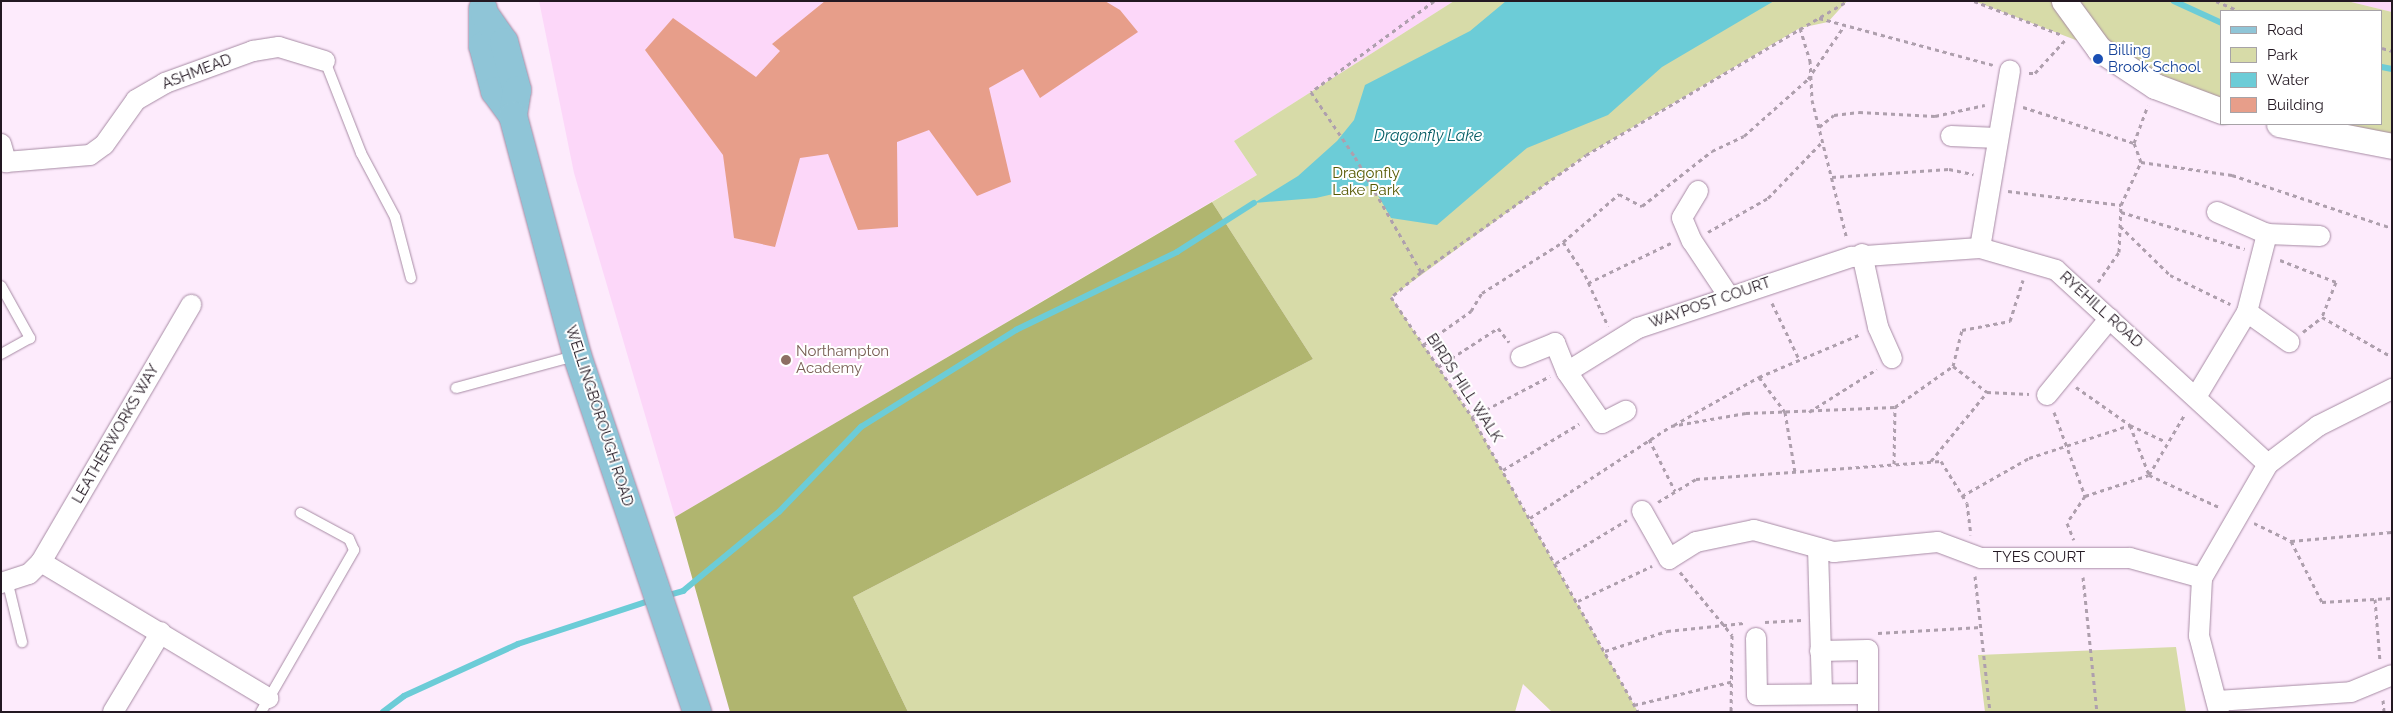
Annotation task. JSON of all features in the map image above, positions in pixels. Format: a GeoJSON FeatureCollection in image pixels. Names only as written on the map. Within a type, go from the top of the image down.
{"type":"FeatureCollection","features":[{"type":"Feature","properties":{"kind":"main road","name":"WELLINGBOROUGH ROAD"},"geometry":{"type":"LineString","coordinates":[[483,8],[483,46],[496,97],[513,116],[577,355],[697,712]]}},
{"type":"Feature","properties":{"kind":"street"},"geometry":{"type":"LineString","coordinates":[[2064,1],[2099,49],[2155,86],[2220,110]]}},
{"type":"Feature","properties":{"kind":"street","name":"ASHMEAD"},"geometry":{"type":"LineString","coordinates":[[3,156],[90,155],[104,145],[136,100],[164,83],[253,51],[279,47],[325,61]]}},
{"type":"Feature","properties":{"kind":"street"},"geometry":{"type":"LineString","coordinates":[[1980,248],[1997,138],[2010,71]]}},
{"type":"Feature","properties":{"kind":"street"},"geometry":{"type":"LineString","coordinates":[[2284,125],[2392,146]]}},
{"type":"Feature","properties":{"kind":"street"},"geometry":{"type":"LineString","coordinates":[[1951,136],[1997,138]]}},
{"type":"Feature","properties":{"kind":"street"},"geometry":{"type":"LineString","coordinates":[[1698,191],[1682,218],[1690,238],[1728,295]]}},
{"type":"Feature","properties":{"kind":"street"},"geometry":{"type":"LineString","coordinates":[[2217,212],[2267,234],[2320,236]]}},
{"type":"Feature","properties":{"kind":"street"},"geometry":{"type":"LineString","coordinates":[[2196,397],[2246,312],[2267,234]]}},
{"type":"Feature","properties":{"kind":"street","name":"RYEHILL ROAD"},"geometry":{"type":"LineString","coordinates":[[1857,256],[1980,248],[2056,270],[2268,464]]}},
{"type":"Feature","properties":{"kind":"street"},"geometry":{"type":"LineString","coordinates":[[1857,256],[1878,328],[1892,358]]}},
{"type":"Feature","properties":{"kind":"street","name":"WAYPOST COURT"},"geometry":{"type":"LineString","coordinates":[[1567,372],[1638,328],[1728,295],[1857,256]]}},
{"type":"Feature","properties":{"kind":"street","name":"LEATHERWORKS WAY"},"geometry":{"type":"LineString","coordinates":[[5,584],[41,562],[191,305]]}},
{"type":"Feature","properties":{"kind":"street"},"geometry":{"type":"LineString","coordinates":[[2246,312],[2289,342]]}},
{"type":"Feature","properties":{"kind":"street"},"geometry":{"type":"LineString","coordinates":[[2047,395],[2110,318]]}},
{"type":"Feature","properties":{"kind":"street"},"geometry":{"type":"LineString","coordinates":[[1521,357],[1555,343],[1567,372],[1602,423],[1626,411]]}},
{"type":"Feature","properties":{"kind":"street"},"geometry":{"type":"LineString","coordinates":[[2384,677],[2351,692],[2218,706],[2200,636],[2202,578],[2268,464],[2318,426],[2392,389]]}},
{"type":"Feature","properties":{"kind":"street"},"geometry":{"type":"LineString","coordinates":[[1642,511],[1668,558]]}},
{"type":"Feature","properties":{"kind":"street","name":"TYES COURT"},"geometry":{"type":"LineString","coordinates":[[1668,558],[1696,542],[1754,530],[1834,552],[1938,542],[1972,553],[1981,558],[2130,558],[2202,578]]}},
{"type":"Feature","properties":{"kind":"street"},"geometry":{"type":"LineString","coordinates":[[1818,548],[1822,694]]}},
{"type":"Feature","properties":{"kind":"street"},"geometry":{"type":"LineString","coordinates":[[41,562],[161,632],[264,705]]}},
{"type":"Feature","properties":{"kind":"street"},"geometry":{"type":"LineString","coordinates":[[1756,628],[1757,695],[1822,694],[1868,703],[1868,650],[1820,651]]}},
{"type":"Feature","properties":{"kind":"street"},"geometry":{"type":"LineString","coordinates":[[113,712],[161,632]]}},
{"type":"Feature","properties":{"kind":"lane"},"geometry":{"type":"LineString","coordinates":[[325,61],[361,153],[395,218],[411,278]]}},
{"type":"Feature","properties":{"kind":"lane"},"geometry":{"type":"LineString","coordinates":[[1,286],[30,338],[1,354]]}},
{"type":"Feature","properties":{"kind":"lane"},"geometry":{"type":"LineString","coordinates":[[456,388],[577,355]]}},
{"type":"Feature","properties":{"kind":"lane"},"geometry":{"type":"LineString","coordinates":[[264,705],[354,550],[349,539],[301,513]]}},
{"type":"Feature","properties":{"kind":"lane"},"geometry":{"type":"LineString","coordinates":[[5,584],[22,642]]}},
{"type":"Feature","properties":{"kind":"path"},"geometry":{"type":"LineString","coordinates":[[1434,1],[1311,92],[1355,157],[1421,272],[1586,155],[1847,1]]}},
{"type":"Feature","properties":{"kind":"path"},"geometry":{"type":"LineString","coordinates":[[1974,1],[2099,49]]}},
{"type":"Feature","properties":{"kind":"path"},"geometry":{"type":"LineString","coordinates":[[2216,1],[2237,10]]}},
{"type":"Feature","properties":{"kind":"path"},"geometry":{"type":"LineString","coordinates":[[1818,18],[2010,71],[2035,73],[2068,37]]}},
{"type":"Feature","properties":{"kind":"path"},"geometry":{"type":"LineString","coordinates":[[1423,345],[1472,311],[1482,293],[1563,242],[1619,194],[1642,206],[1697,162],[1744,136],[1808,79],[1844,26]]}},
{"type":"Feature","properties":{"kind":"path"},"geometry":{"type":"LineString","coordinates":[[1800,28],[1810,60],[1808,79],[1822,141],[1857,256]]}},
{"type":"Feature","properties":{"kind":"path"},"geometry":{"type":"LineString","coordinates":[[2087,298],[2118,252],[2121,205],[2141,162],[2134,143],[2155,86]]}},
{"type":"Feature","properties":{"kind":"path"},"geometry":{"type":"LineString","coordinates":[[1588,283],[1690,238],[1768,198],[1822,141]]}},
{"type":"Feature","properties":{"kind":"path"},"geometry":{"type":"LineString","coordinates":[[2141,162],[2232,175],[2392,228]]}},
{"type":"Feature","properties":{"kind":"path"},"geometry":{"type":"LineString","coordinates":[[1832,177],[1949,169],[1990,184],[2121,205]]}},
{"type":"Feature","properties":{"kind":"path"},"geometry":{"type":"LineString","coordinates":[[2120,226],[2170,275],[2246,312]]}},
{"type":"Feature","properties":{"kind":"path"},"geometry":{"type":"LineString","coordinates":[[1563,242],[1588,283],[1616,342]]}},
{"type":"Feature","properties":{"kind":"path"},"geometry":{"type":"LineString","coordinates":[[1671,426],[1746,413],[1895,407],[1953,366],[1962,330],[2010,321],[2029,262]]}},
{"type":"Feature","properties":{"kind":"path","name":"BIRDS HILL WALK"},"geometry":{"type":"LineString","coordinates":[[1421,272],[1391,297],[1472,417],[1578,601],[1638,712]]}},
{"type":"Feature","properties":{"kind":"path"},"geometry":{"type":"LineString","coordinates":[[1764,284],[1799,359]]}},
{"type":"Feature","properties":{"kind":"path"},"geometry":{"type":"LineString","coordinates":[[1438,367],[1498,328],[1521,357]]}},
{"type":"Feature","properties":{"kind":"path"},"geometry":{"type":"LineString","coordinates":[[1530,518],[1649,439],[1759,377],[1878,328]]}},
{"type":"Feature","properties":{"kind":"path"},"geometry":{"type":"LineString","coordinates":[[1808,412],[1892,358]]}},
{"type":"Feature","properties":{"kind":"path"},"geometry":{"type":"LineString","coordinates":[[1953,366],[1987,392],[2047,395],[2068,445],[2085,496],[2067,523],[2081,558],[2097,712]]}},
{"type":"Feature","properties":{"kind":"path"},"geometry":{"type":"LineString","coordinates":[[1472,417],[1542,378],[1567,372]]}},
{"type":"Feature","properties":{"kind":"path"},"geometry":{"type":"LineString","coordinates":[[2062,376],[2130,424],[2166,442]]}},
{"type":"Feature","properties":{"kind":"path"},"geometry":{"type":"LineString","coordinates":[[1759,377],[1785,412],[1795,472]]}},
{"type":"Feature","properties":{"kind":"path"},"geometry":{"type":"LineString","coordinates":[[1931,462],[1987,392]]}},
{"type":"Feature","properties":{"kind":"path"},"geometry":{"type":"LineString","coordinates":[[2130,424],[2148,475],[2166,442],[2196,397]]}},
{"type":"Feature","properties":{"kind":"path"},"geometry":{"type":"LineString","coordinates":[[1894,464],[1895,407]]}},
{"type":"Feature","properties":{"kind":"path"},"geometry":{"type":"LineString","coordinates":[[1503,470],[1596,414]]}},
{"type":"Feature","properties":{"kind":"path"},"geometry":{"type":"LineString","coordinates":[[1962,496],[2029,458],[2130,424]]}},
{"type":"Feature","properties":{"kind":"path"},"geometry":{"type":"LineString","coordinates":[[1649,439],[1675,491]]}},
{"type":"Feature","properties":{"kind":"path"},"geometry":{"type":"LineString","coordinates":[[1556,563],[1696,479],[1941,461],[1962,496],[1972,553],[1990,712]]}},
{"type":"Feature","properties":{"kind":"path"},"geometry":{"type":"LineString","coordinates":[[2291,541],[2392,532]]}},
{"type":"Feature","properties":{"kind":"path"},"geometry":{"type":"LineString","coordinates":[[1578,601],[1668,558],[1732,635],[1734,682],[1731,712]]}},
{"type":"Feature","properties":{"kind":"path"},"geometry":{"type":"LineString","coordinates":[[2375,599],[2384,677],[2384,712]]}},
{"type":"Feature","properties":{"kind":"path"},"geometry":{"type":"LineString","coordinates":[[1605,651],[1667,631],[1723,625],[1756,628],[1820,619]]}},
{"type":"Feature","properties":{"kind":"path"},"geometry":{"type":"LineString","coordinates":[[1875,633],[1981,627]]}},
{"type":"Feature","properties":{"kind":"path"},"geometry":{"type":"LineString","coordinates":[[1634,705],[1734,682]]}},
{"type":"Feature","properties":{"kind":"shaded area","name":"Northampton Academy"},"geometry":{"type":"Polygon","coordinates":[[[539,1],[1454,1],[1234,141],[1257,175],[675,517],[574,173],[539,1]]]}},
{"type":"Feature","properties":{"kind":"shaded area"},"geometry":{"type":"Polygon","coordinates":[[[2347,1],[2392,1],[2392,12],[2347,1]]]}},
{"type":"Feature","properties":{"kind":"green space","name":"Dragonfly Lake Park"},"geometry":{"type":"Polygon","coordinates":[[[1454,1],[1847,1],[1828,22],[1800,28],[1586,155],[1391,297],[1472,417],[1638,712],[1552,712],[1523,684],[1515,712],[908,712],[853,597],[1313,359],[1212,202],[1257,175],[1234,141],[1454,1]]]}},
{"type":"Feature","properties":{"kind":"green space"},"geometry":{"type":"Polygon","coordinates":[[[1974,1],[2347,1],[2392,12],[2392,146],[2284,125],[2383,125],[2383,10],[2220,10],[2220,110],[2099,49],[1974,1]]]}},
{"type":"Feature","properties":{"kind":"green space"},"geometry":{"type":"Polygon","coordinates":[[[1212,202],[1313,359],[853,597],[908,712],[730,712],[675,517],[1212,202]]]}},
{"type":"Feature","properties":{"kind":"green space"},"geometry":{"type":"Polygon","coordinates":[[[2176,647],[2186,712],[1985,712],[1978,655],[2176,647]]]}},
{"type":"Feature","properties":{"kind":"water","name":"Dragonfly Lake"},"geometry":{"type":"Polygon","coordinates":[[[1506,1],[1774,1],[1662,67],[1608,115],[1527,148],[1437,225],[1391,218],[1372,185],[1316,198],[1254,203],[1298,176],[1337,141],[1354,120],[1365,85],[1470,31],[1506,1]]]}},
{"type":"Feature","properties":{"kind":"building"},"geometry":{"type":"Polygon","coordinates":[[[825,1],[1105,1],[1120,10],[1138,32],[1040,98],[1023,69],[989,88],[1011,182],[977,196],[929,130],[897,142],[898,227],[858,230],[828,154],[800,158],[775,247],[734,238],[723,155],[645,50],[673,18],[756,77],[780,51],[772,44],[825,1]]]}},
{"type":"Feature","properties":{"kind":"waterway"},"geometry":{"type":"LineString","coordinates":[[2174,1],[2220,22]]}},
{"type":"Feature","properties":{"kind":"waterway"},"geometry":{"type":"LineString","coordinates":[[2383,67],[2392,69]]}},
{"type":"Feature","properties":{"kind":"waterway"},"geometry":{"type":"LineString","coordinates":[[666,596],[683,591],[779,512],[861,427],[1016,330],[1177,252],[1254,203]]}},
{"type":"Feature","properties":{"kind":"waterway"},"geometry":{"type":"LineString","coordinates":[[383,712],[404,696],[518,644],[652,600]]}},
{"type":"Feature","properties":{"kind":"place","name":"Billing Brook School"},"geometry":{"type":"Point","coordinates":[2098,59]}},
{"type":"Feature","properties":{"kind":"place","name":"Northampton Academy"},"geometry":{"type":"Point","coordinates":[786,360]}}]}
